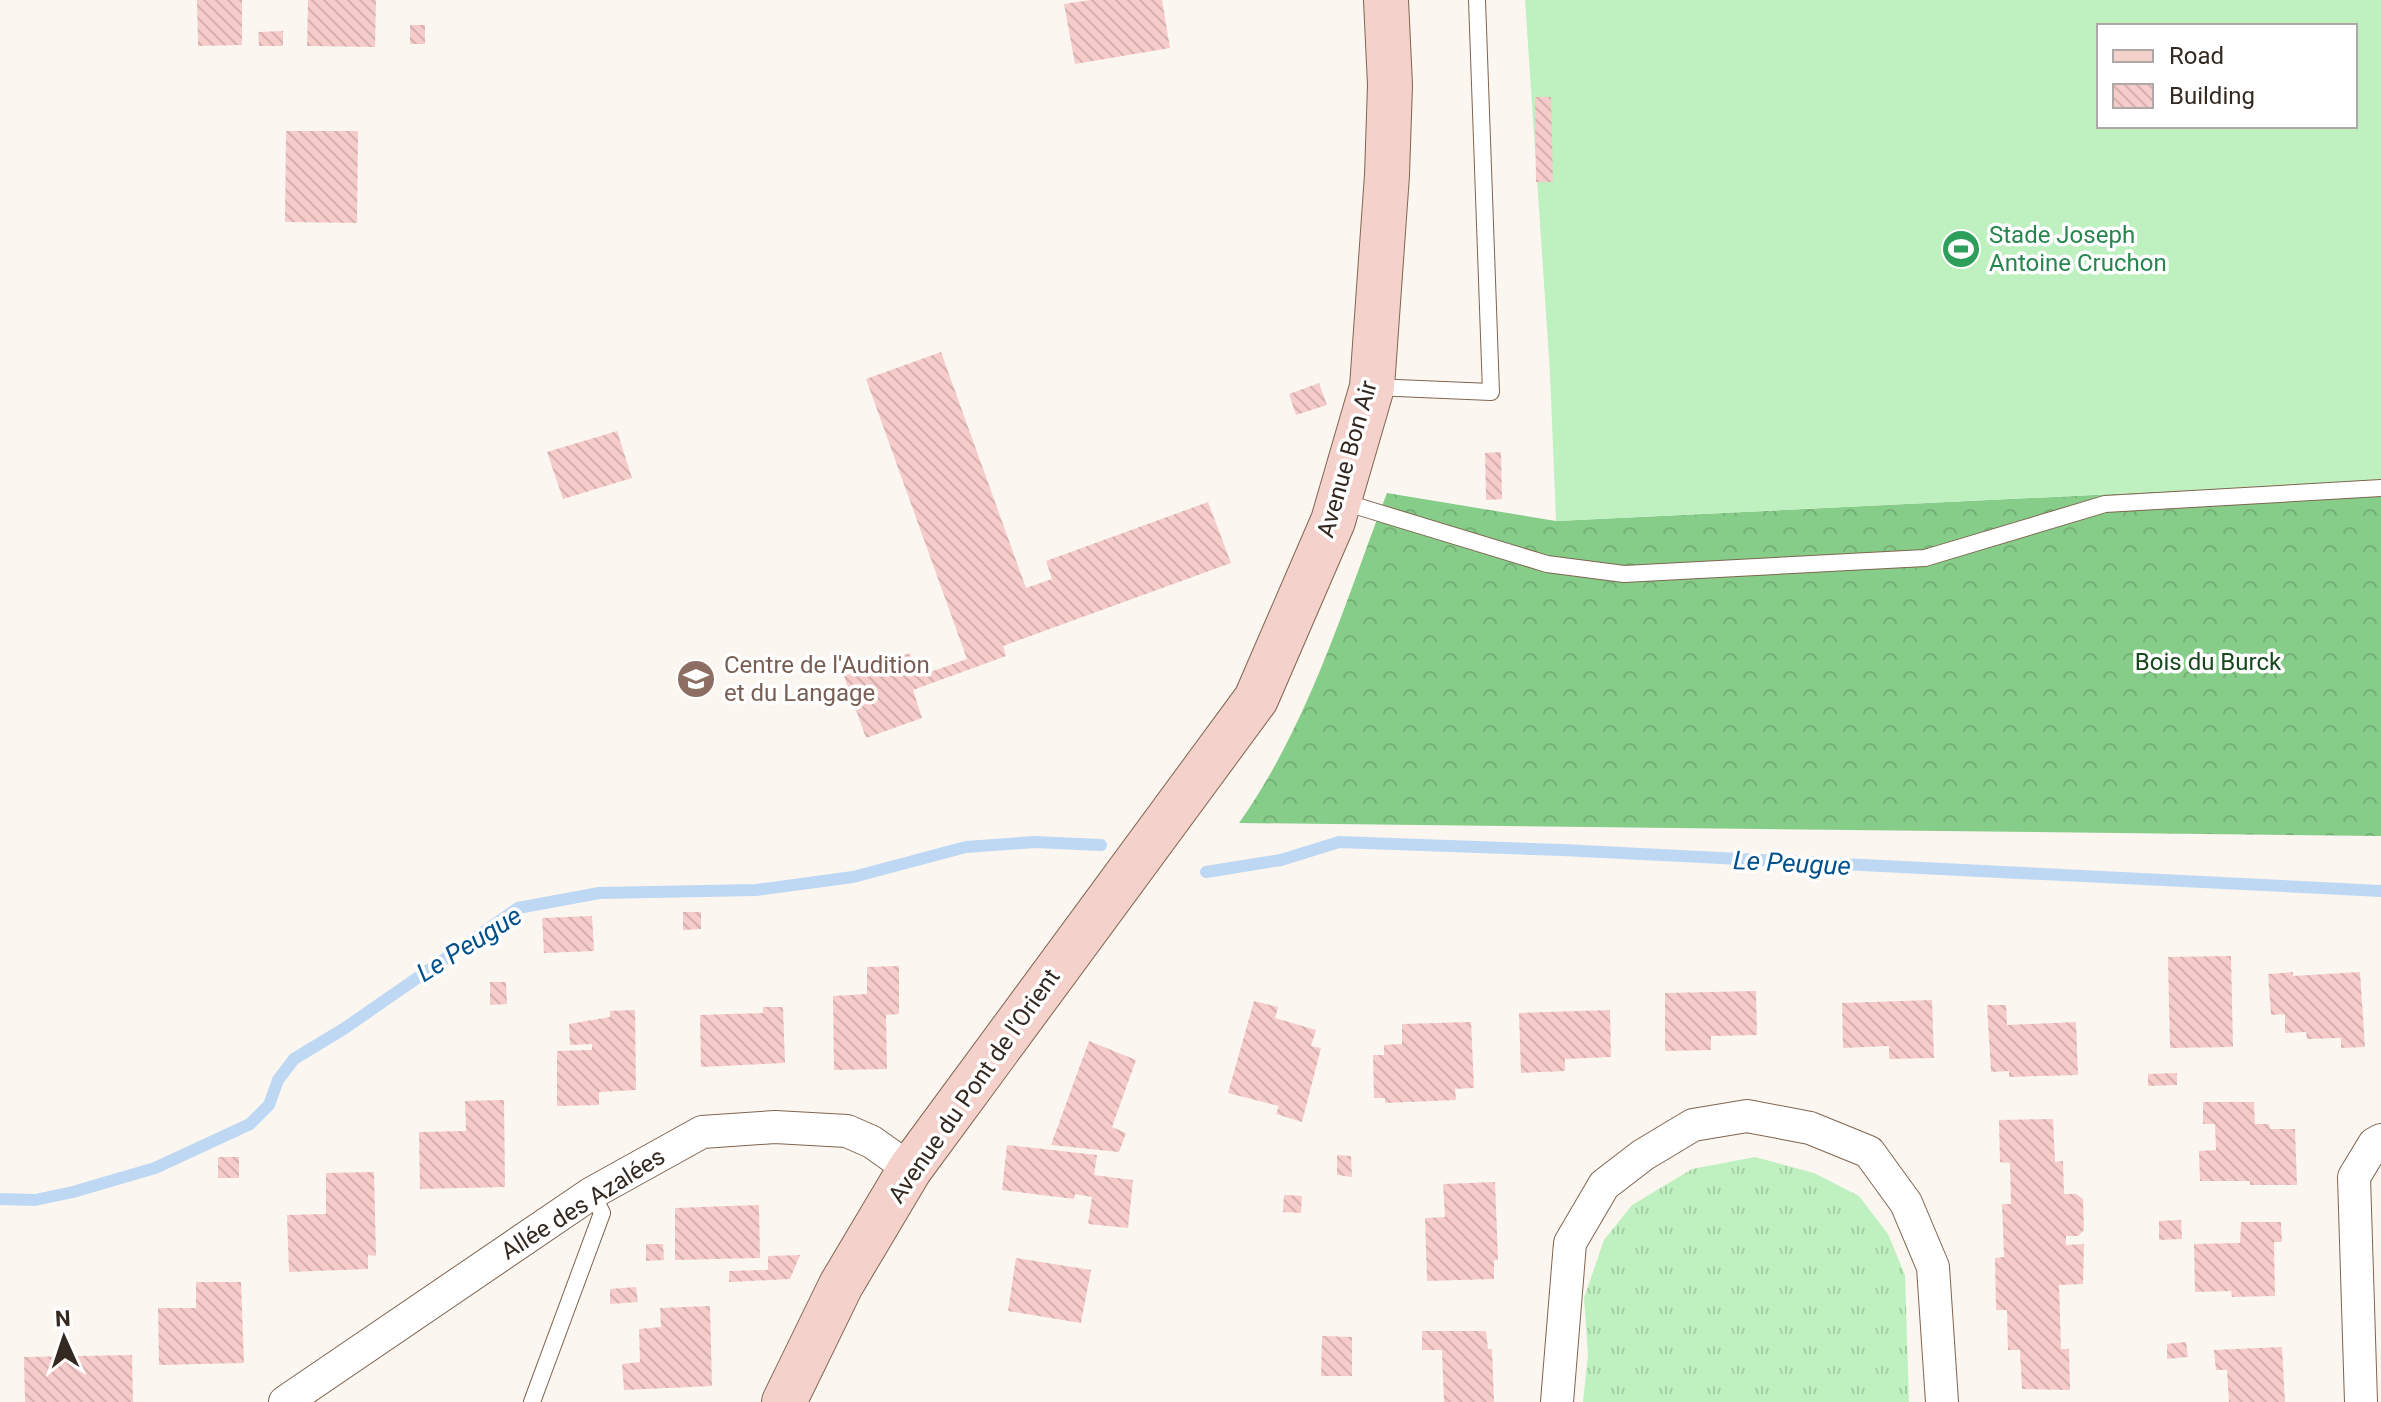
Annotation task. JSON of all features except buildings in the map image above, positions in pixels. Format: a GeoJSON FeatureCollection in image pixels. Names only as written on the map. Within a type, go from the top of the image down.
{"type":"FeatureCollection","features":[{"type":"Feature","properties":{"kind":"main road","name":"Avenue Bon Air"},"geometry":{"type":"LineString","coordinates":[[1163,827],[1256,699],[1333,521],[1372,387],[1388,160],[1390,85],[1386,0]]}},
{"type":"Feature","properties":{"kind":"main road","name":"Avenue du Pont de l'Orient"},"geometry":{"type":"LineString","coordinates":[[784,1402],[841,1285],[910,1169],[1163,827]]}},
{"type":"Feature","properties":{"kind":"street"},"geometry":{"type":"LineString","coordinates":[[1557,1402],[1570,1243],[1604,1185],[1643,1155],[1693,1125],[1747,1116],[1810,1128],[1869,1152],[1906,1203],[1933,1267],[1942,1402]]}},
{"type":"Feature","properties":{"kind":"street","name":"Allée des Azalées"},"geometry":{"type":"LineString","coordinates":[[285,1402],[592,1193],[702,1132],[775,1127],[847,1131],[872,1142],[910,1169]]}},
{"type":"Feature","properties":{"kind":"street"},"geometry":{"type":"LineString","coordinates":[[2361,1402],[2354,1177],[2374,1144],[2381,1140]]}},
{"type":"Feature","properties":{"kind":"lane"},"geometry":{"type":"LineString","coordinates":[[1372,387],[1491,392],[1477,0]]}},
{"type":"Feature","properties":{"kind":"lane"},"geometry":{"type":"LineString","coordinates":[[1339,501],[1547,564],[1624,574],[1925,558],[2105,504],[2381,488]]}},
{"type":"Feature","properties":{"kind":"lane"},"geometry":{"type":"LineString","coordinates":[[532,1402],[602,1213],[592,1193]]}},
{"type":"Feature","properties":{"kind":"green space","name":"Stade Joseph Antoine Cruchon"},"geometry":{"type":"Polygon","coordinates":[[[1525,0],[2381,0],[2381,481],[1556,521],[1550,373],[1525,0]]]}},
{"type":"Feature","properties":{"kind":"green space","name":"Bois du Burck"},"geometry":{"type":"Polygon","coordinates":[[[2381,481],[2381,836],[1239,823],[1264,785],[1305,705],[1387,493],[1556,521],[2381,481]]]}},
{"type":"Feature","properties":{"kind":"green space"},"geometry":{"type":"Polygon","coordinates":[[[1755,1157],[1814,1173],[1859,1196],[1888,1234],[1905,1275],[1909,1402],[1583,1402],[1588,1355],[1584,1298],[1604,1240],[1632,1205],[1692,1169],[1755,1157]]]}},
{"type":"Feature","properties":{"kind":"waterway","name":"Le Peugue"},"geometry":{"type":"LineString","coordinates":[[0,1199],[35,1200],[155,1168],[250,1124],[269,1105],[278,1080],[294,1059],[345,1028],[518,908],[599,893],[756,890],[853,877],[966,847],[1035,842],[1101,845]]}},
{"type":"Feature","properties":{"kind":"waterway","name":"Le Peugue"},"geometry":{"type":"LineString","coordinates":[[1206,872],[1281,860],[1339,842],[1562,850],[2381,891]]}},
{"type":"Feature","properties":{"kind":"place","name":"Stade Joseph Antoine Cruchon"},"geometry":{"type":"Point","coordinates":[1961,249]}},
{"type":"Feature","properties":{"kind":"place","name":"Centre de l'Audition et du Langage"},"geometry":{"type":"Point","coordinates":[696,679]}}]}
